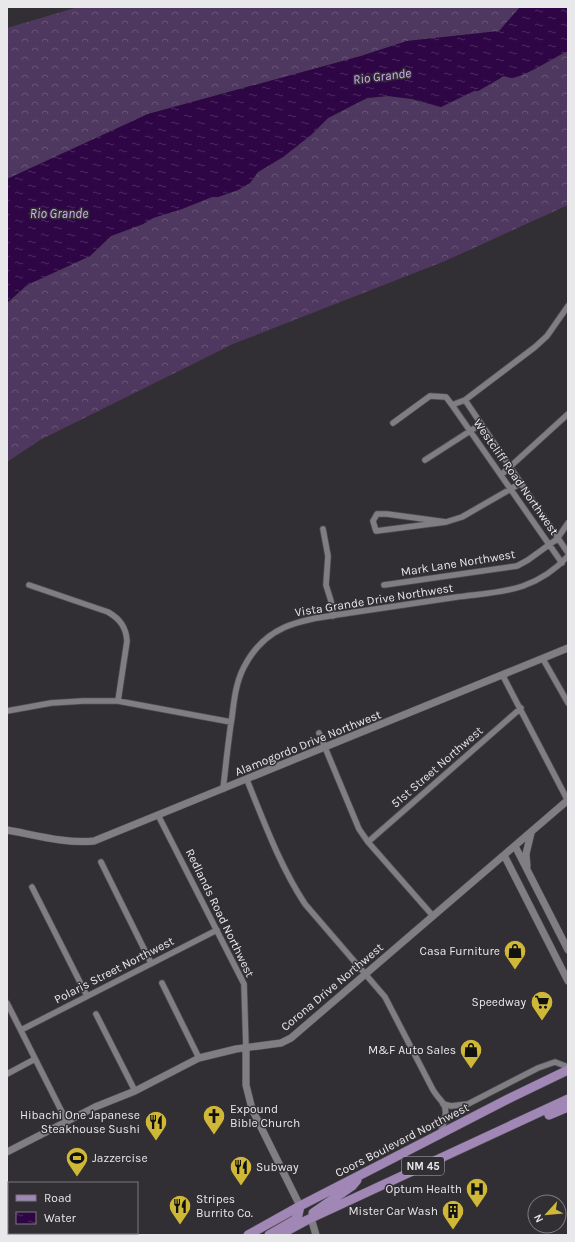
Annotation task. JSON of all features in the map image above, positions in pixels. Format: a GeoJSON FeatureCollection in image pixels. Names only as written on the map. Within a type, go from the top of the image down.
{"type":"FeatureCollection","features":[{"type":"Feature","properties":{"kind":"main road","name":"Coors Boulevard Northwest"},"geometry":{"type":"LineString","coordinates":[[248,1235],[362,1174],[568,1070]]}},
{"type":"Feature","properties":{"kind":"main road","name":"NM 45"},"geometry":{"type":"LineString","coordinates":[[279,1235],[311,1218],[532,1117],[568,1099]]}},
{"type":"Feature","properties":{"kind":"main road"},"geometry":{"type":"LineString","coordinates":[[532,1117],[543,1117],[568,1107]]}},
{"type":"Feature","properties":{"kind":"main road"},"geometry":{"type":"LineString","coordinates":[[311,1218],[313,1213],[352,1186],[362,1174]]}},
{"type":"Feature","properties":{"kind":"main road"},"geometry":{"type":"LineString","coordinates":[[269,1235],[295,1220],[300,1206]]}},
{"type":"Feature","properties":{"kind":"street"},"geometry":{"type":"LineString","coordinates":[[393,423],[430,396],[446,398],[452,405],[465,400],[535,347],[547,336],[568,306]]}},
{"type":"Feature","properties":{"kind":"street","name":"Westcliff Road Northwest"},"geometry":{"type":"LineString","coordinates":[[465,400],[568,554]]}},
{"type":"Feature","properties":{"kind":"street","name":"Westcliff Road Northwest"},"geometry":{"type":"LineString","coordinates":[[452,405],[562,563]]}},
{"type":"Feature","properties":{"kind":"street"},"geometry":{"type":"LineString","coordinates":[[501,475],[568,414]]}},
{"type":"Feature","properties":{"kind":"street"},"geometry":{"type":"LineString","coordinates":[[425,460],[481,424]]}},
{"type":"Feature","properties":{"kind":"street"},"geometry":{"type":"LineString","coordinates":[[446,522],[387,514],[377,514],[373,521],[376,531],[446,522],[469,514],[476,508],[511,490],[521,483]]}},
{"type":"Feature","properties":{"kind":"street","name":"Mark Lane Northwest"},"geometry":{"type":"LineString","coordinates":[[384,586],[512,567],[523,564],[550,545],[568,523]]}},
{"type":"Feature","properties":{"kind":"street"},"geometry":{"type":"LineString","coordinates":[[323,529],[328,556],[326,585],[331,601],[333,616]]}},
{"type":"Feature","properties":{"kind":"street","name":"Vista Grande Drive Northwest"},"geometry":{"type":"LineString","coordinates":[[223,789],[231,722],[240,675],[248,659],[269,635],[291,624],[333,616],[515,588],[542,576],[562,563],[568,554]]}},
{"type":"Feature","properties":{"kind":"street"},"geometry":{"type":"LineString","coordinates":[[29,585],[108,612],[123,624],[127,641],[118,701]]}},
{"type":"Feature","properties":{"kind":"street","name":"Alamogordo Drive Northwest"},"geometry":{"type":"LineString","coordinates":[[7,830],[81,842],[94,841],[504,676],[568,648]]}},
{"type":"Feature","properties":{"kind":"street"},"geometry":{"type":"LineString","coordinates":[[543,659],[568,703]]}},
{"type":"Feature","properties":{"kind":"street"},"geometry":{"type":"LineString","coordinates":[[504,676],[568,800]]}},
{"type":"Feature","properties":{"kind":"street"},"geometry":{"type":"LineString","coordinates":[[7,711],[51,703],[118,701],[231,722]]}},
{"type":"Feature","properties":{"kind":"street","name":"51st Street Northwest"},"geometry":{"type":"LineString","coordinates":[[368,842],[520,708]]}},
{"type":"Feature","properties":{"kind":"street"},"geometry":{"type":"LineString","coordinates":[[319,733],[359,829],[368,842],[433,916]]}},
{"type":"Feature","properties":{"kind":"street"},"geometry":{"type":"LineString","coordinates":[[247,780],[272,842],[305,904],[385,997],[434,1093],[443,1104],[446,1112],[440,1134]]}},
{"type":"Feature","properties":{"kind":"street","name":"Corona Drive Northwest"},"geometry":{"type":"LineString","coordinates":[[7,1152],[95,1107],[135,1091],[199,1058],[236,1049],[281,1043],[291,1038],[568,800]]}},
{"type":"Feature","properties":{"kind":"street","name":"Redlands Road Northwest"},"geometry":{"type":"LineString","coordinates":[[158,814],[244,984],[246,1085],[252,1109],[300,1206]]}},
{"type":"Feature","properties":{"kind":"street"},"geometry":{"type":"LineString","coordinates":[[527,870],[526,854],[532,831]]}},
{"type":"Feature","properties":{"kind":"street"},"geometry":{"type":"LineString","coordinates":[[515,846],[568,950]]}},
{"type":"Feature","properties":{"kind":"street"},"geometry":{"type":"LineString","coordinates":[[504,854],[568,981]]}},
{"type":"Feature","properties":{"kind":"street"},"geometry":{"type":"LineString","coordinates":[[101,862],[151,963]]}},
{"type":"Feature","properties":{"kind":"street"},"geometry":{"type":"LineString","coordinates":[[32,887],[87,996]]}},
{"type":"Feature","properties":{"kind":"street"},"geometry":{"type":"LineString","coordinates":[[535,915],[546,909]]}},
{"type":"Feature","properties":{"kind":"street","name":"Polaris Street Northwest"},"geometry":{"type":"LineString","coordinates":[[21,1030],[217,930]]}},
{"type":"Feature","properties":{"kind":"street"},"geometry":{"type":"LineString","coordinates":[[162,983],[199,1058]]}},
{"type":"Feature","properties":{"kind":"street"},"geometry":{"type":"LineString","coordinates":[[7,1003],[67,1122]]}},
{"type":"Feature","properties":{"kind":"street"},"geometry":{"type":"LineString","coordinates":[[96,1014],[135,1091]]}},
{"type":"Feature","properties":{"kind":"street"},"geometry":{"type":"LineString","coordinates":[[7,1074],[35,1059]]}},
{"type":"Feature","properties":{"kind":"street"},"geometry":{"type":"LineString","coordinates":[[443,1104],[451,1106],[468,1104],[538,1068],[555,1062],[568,1067]]}},
{"type":"Feature","properties":{"kind":"street"},"geometry":{"type":"LineString","coordinates":[[311,1218],[316,1235]]}},
{"type":"Feature","properties":{"kind":"green space"},"geometry":{"type":"Polygon","coordinates":[[[78,7],[520,7],[499,31],[407,41],[361,56],[148,114],[7,179],[7,28],[78,7]]]}},
{"type":"Feature","properties":{"kind":"green space"},"geometry":{"type":"Polygon","coordinates":[[[568,51],[568,205],[445,261],[233,344],[40,440],[7,462],[7,303],[27,285],[90,256],[111,236],[143,224],[153,218],[182,209],[212,197],[218,197],[238,190],[250,183],[258,172],[283,157],[311,135],[328,118],[367,98],[388,96],[412,99],[441,107],[474,91],[478,91],[504,76],[512,77],[528,72],[568,51]]]}},
{"type":"Feature","properties":{"kind":"water","name":"Rio Grande"},"geometry":{"type":"Polygon","coordinates":[[[520,7],[568,7],[568,51],[527,73],[513,78],[504,76],[478,91],[474,91],[441,107],[412,99],[388,96],[367,98],[328,118],[311,135],[283,157],[258,172],[250,183],[238,190],[218,197],[212,197],[182,209],[153,218],[143,224],[111,236],[90,256],[27,285],[7,303],[7,179],[148,114],[361,56],[407,41],[499,31],[520,7]]]}},
{"type":"Feature","properties":{"kind":"place","name":"Casa Furniture"},"geometry":{"type":"Point","coordinates":[515,970]}},
{"type":"Feature","properties":{"kind":"place","name":"Speedway"},"geometry":{"type":"Point","coordinates":[542,1022]}},
{"type":"Feature","properties":{"kind":"place","name":"M&F Auto Sales"},"geometry":{"type":"Point","coordinates":[471,1070]}},
{"type":"Feature","properties":{"kind":"place","name":"Expound Bible Church"},"geometry":{"type":"Point","coordinates":[214,1136]}},
{"type":"Feature","properties":{"kind":"place","name":"Hibachi One Japanese Steakhouse Sushi"},"geometry":{"type":"Point","coordinates":[156,1142]}},
{"type":"Feature","properties":{"kind":"place","name":"Jazzercise"},"geometry":{"type":"Point","coordinates":[77,1178]}},
{"type":"Feature","properties":{"kind":"place","name":"Subway"},"geometry":{"type":"Point","coordinates":[241,1186]}},
{"type":"Feature","properties":{"kind":"place","name":"Optum Health"},"geometry":{"type":"Point","coordinates":[477,1208]}},
{"type":"Feature","properties":{"kind":"place","name":"Stripes Burrito Co."},"geometry":{"type":"Point","coordinates":[180,1226]}},
{"type":"Feature","properties":{"kind":"place","name":"Mister Car Wash"},"geometry":{"type":"Point","coordinates":[453,1230]}}]}
